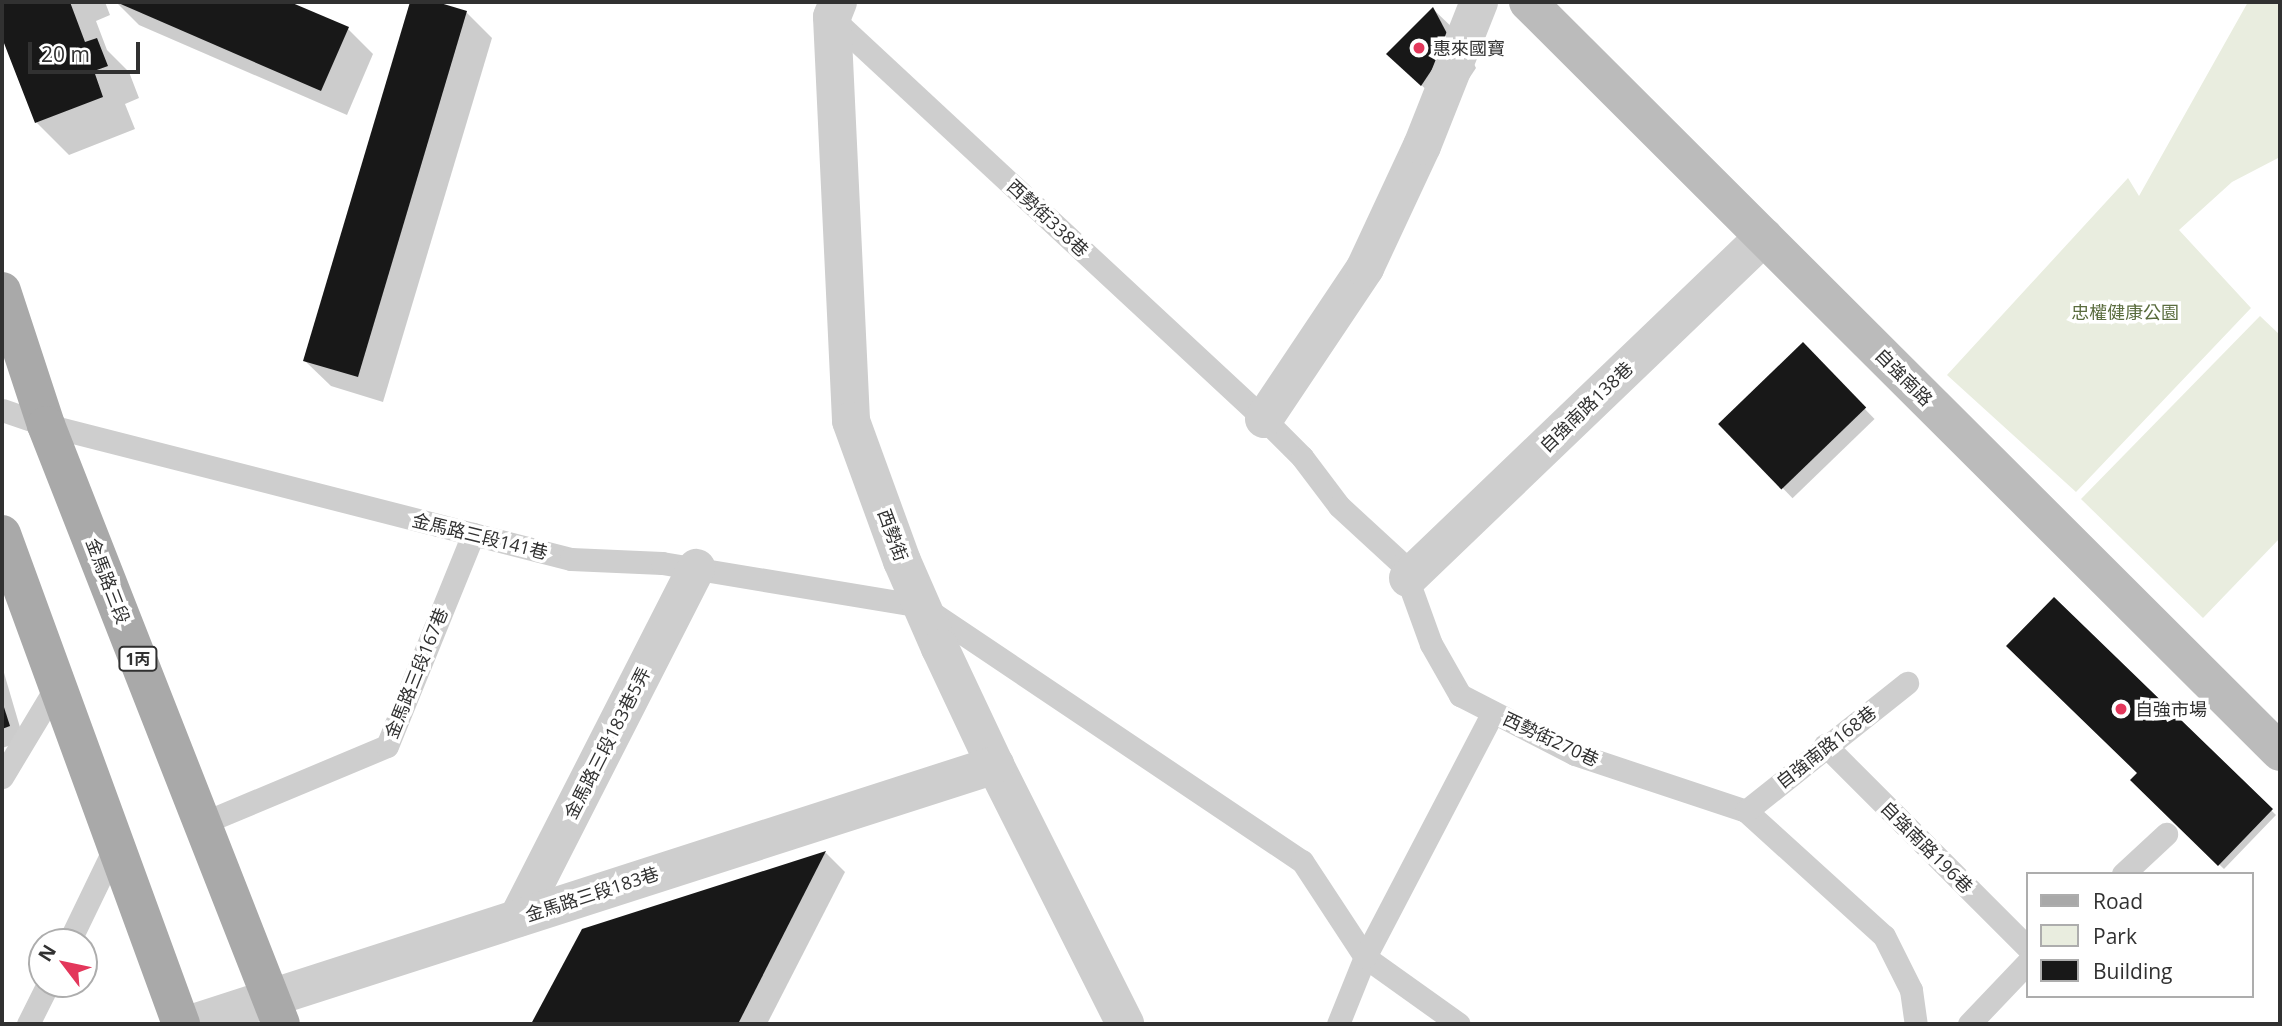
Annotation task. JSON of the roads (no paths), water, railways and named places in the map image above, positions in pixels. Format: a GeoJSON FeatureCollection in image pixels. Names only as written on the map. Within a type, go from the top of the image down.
{"type":"FeatureCollection","features":[{"type":"Feature","properties":{"kind":"main road","name":"金馬路三段"},"geometry":{"type":"LineString","coordinates":[[2,291],[46,425],[276,1011]]}},
{"type":"Feature","properties":{"kind":"main road"},"geometry":{"type":"LineString","coordinates":[[2,534],[181,1024]]}},
{"type":"Feature","properties":{"kind":"street"},"geometry":{"type":"LineString","coordinates":[[1264,419],[1365,268],[1422,146],[1479,2]]}},
{"type":"Feature","properties":{"kind":"street","name":"自強南路"},"geometry":{"type":"LineString","coordinates":[[1528,2],[2280,752]]}},
{"type":"Feature","properties":{"kind":"street","name":"西勢街"},"geometry":{"type":"LineString","coordinates":[[829,7],[850,421],[922,606],[995,765],[1125,1024]]}},
{"type":"Feature","properties":{"kind":"street","name":"自強南路138巷"},"geometry":{"type":"LineString","coordinates":[[1408,578],[1763,237]]}},
{"type":"Feature","properties":{"kind":"street","name":"金馬路三段183巷5弄"},"geometry":{"type":"LineString","coordinates":[[518,918],[696,568]]}},
{"type":"Feature","properties":{"kind":"street","name":"金馬路三段183巷"},"geometry":{"type":"LineString","coordinates":[[190,1024],[276,1011],[518,918],[995,765]]}},
{"type":"Feature","properties":{"kind":"lane","name":"西勢街338巷"},"geometry":{"type":"LineString","coordinates":[[829,7],[1264,419]]}},
{"type":"Feature","properties":{"kind":"lane","name":"金馬路三段141巷"},"geometry":{"type":"LineString","coordinates":[[2,410],[46,425],[571,559],[662,563],[922,606]]}},
{"type":"Feature","properties":{"kind":"lane","name":"西勢街270巷"},"geometry":{"type":"LineString","coordinates":[[1264,419],[1302,457],[1339,506],[1402,564],[1431,644],[1460,695],[1575,754],[1746,811],[1884,936],[1912,990],[1916,1024]]}},
{"type":"Feature","properties":{"kind":"lane","name":"金馬路三段167巷"},"geometry":{"type":"LineString","coordinates":[[203,823],[387,746],[473,534]]}},
{"type":"Feature","properties":{"kind":"lane"},"geometry":{"type":"LineString","coordinates":[[922,606],[1302,861],[1365,957],[1459,1024]]}},
{"type":"Feature","properties":{"kind":"lane","name":"自強南路168巷"},"geometry":{"type":"LineString","coordinates":[[1746,811],[1907,683]]}},
{"type":"Feature","properties":{"kind":"lane"},"geometry":{"type":"LineString","coordinates":[[2,777],[56,687]]}},
{"type":"Feature","properties":{"kind":"lane"},"geometry":{"type":"LineString","coordinates":[[1338,1024],[1365,957],[1493,712]]}},
{"type":"Feature","properties":{"kind":"lane","name":"自強南路196巷"},"geometry":{"type":"LineString","coordinates":[[1825,746],[2026,945]]}},
{"type":"Feature","properties":{"kind":"lane"},"geometry":{"type":"LineString","coordinates":[[2125,872],[2166,834]]}},
{"type":"Feature","properties":{"kind":"lane"},"geometry":{"type":"LineString","coordinates":[[76,928],[115,847]]}},
{"type":"Feature","properties":{"kind":"lane"},"geometry":{"type":"LineString","coordinates":[[1969,1024],[2026,964]]}},
{"type":"Feature","properties":{"kind":"lane"},"geometry":{"type":"LineString","coordinates":[[29,1024],[41,998]]}},
{"type":"Feature","properties":{"kind":"place","name":"惠來國寶"},"geometry":{"type":"Point","coordinates":[1419,48]}},
{"type":"Feature","properties":{"kind":"place","name":"自強市場"},"geometry":{"type":"Point","coordinates":[2121,709]}},
{"type":"Feature","properties":{"kind":"park label","name":"忠權健康公園"},"geometry":{"type":"Point","coordinates":[2125,312]}}]}
